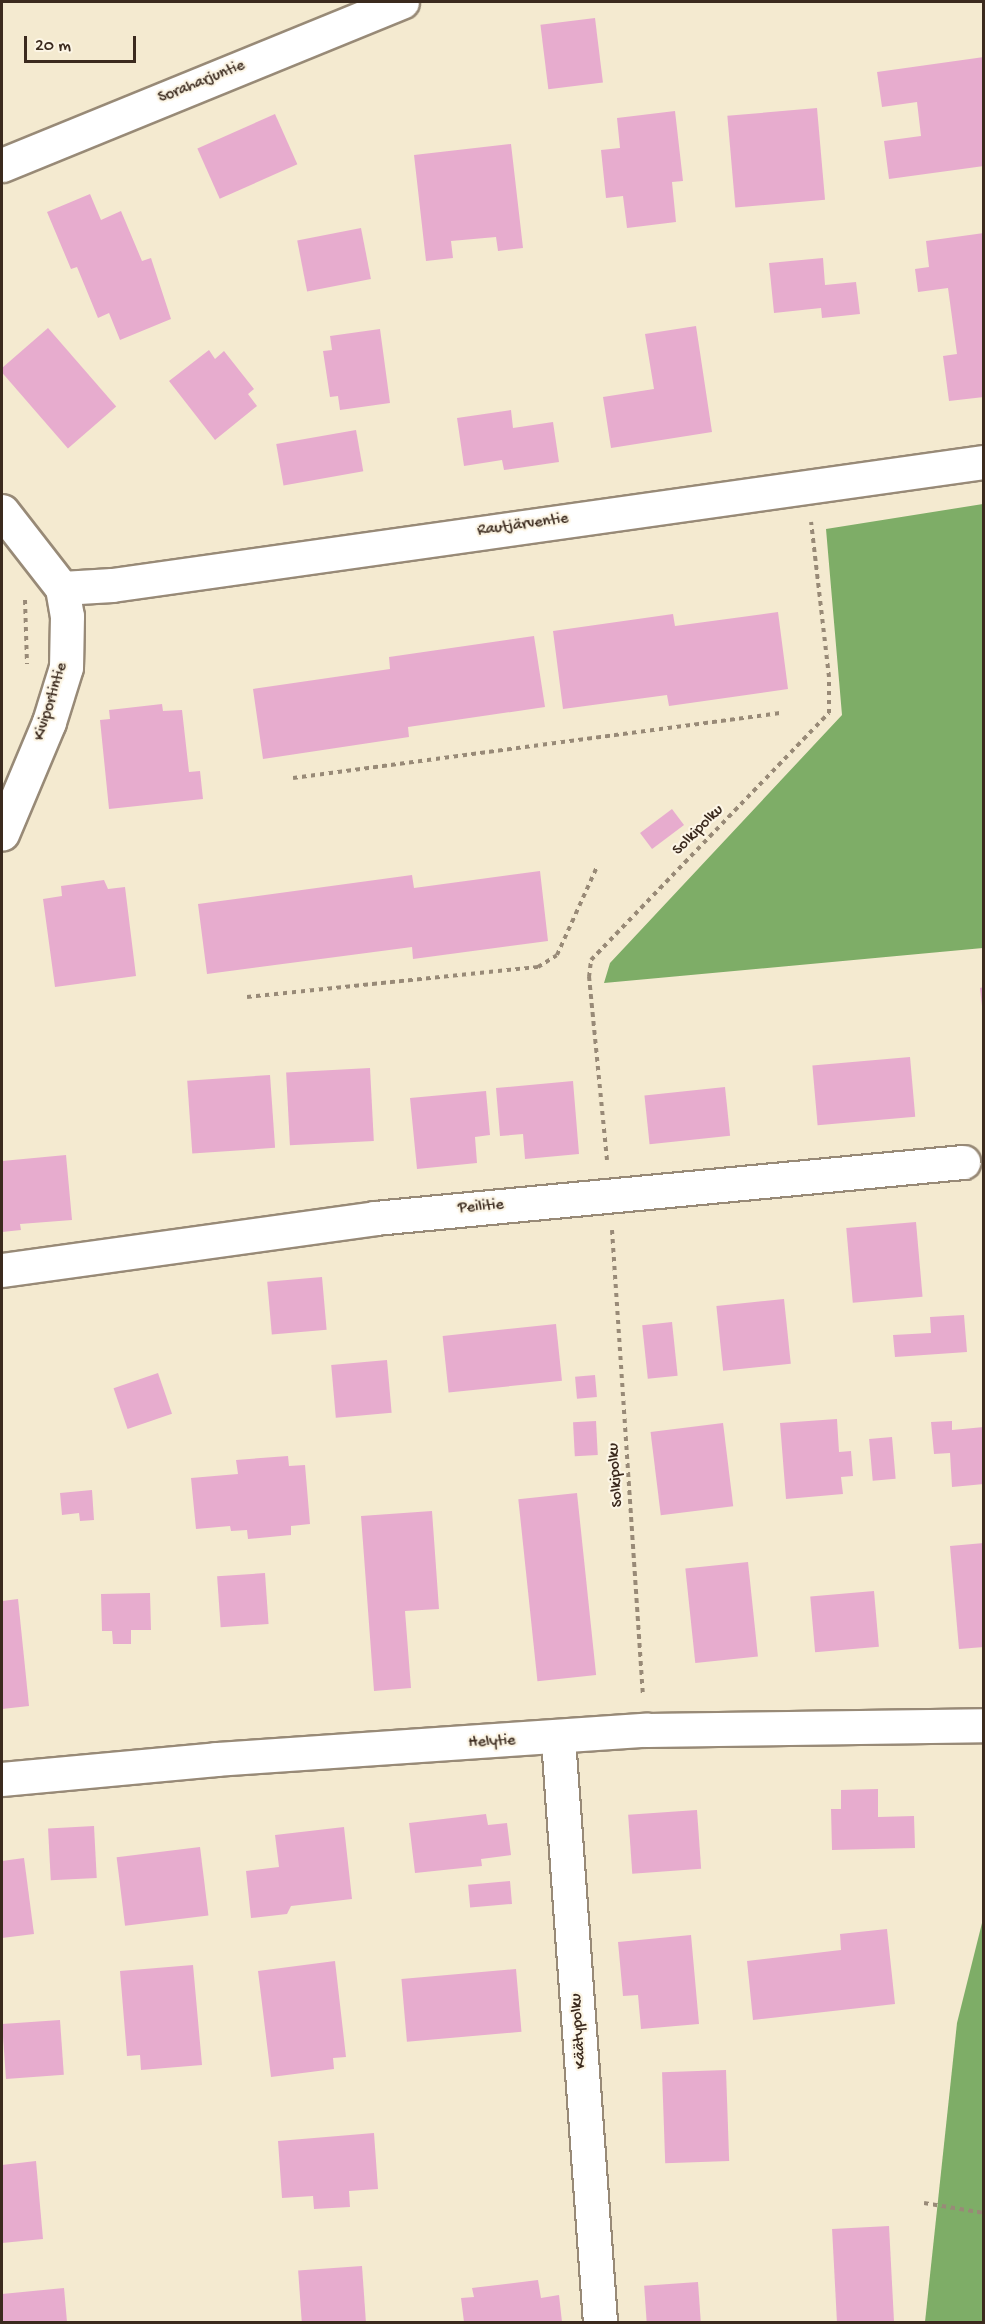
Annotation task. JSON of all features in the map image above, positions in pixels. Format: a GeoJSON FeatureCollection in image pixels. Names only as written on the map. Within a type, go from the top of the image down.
{"type":"FeatureCollection","features":[{"type":"Feature","properties":{"kind":"street","name":"Soraharjuntie"},"geometry":{"type":"LineString","coordinates":[[2,165],[402,2]]}},
{"type":"Feature","properties":{"kind":"street","name":"Rautjärventie"},"geometry":{"type":"LineString","coordinates":[[62,588],[112,585],[984,462]]}},
{"type":"Feature","properties":{"kind":"street","name":"Kiviportintie"},"geometry":{"type":"LineString","coordinates":[[2,512],[62,588],[67,616],[66,667],[49,722],[2,834]]}},
{"type":"Feature","properties":{"kind":"street","name":"Peilitie"},"geometry":{"type":"LineString","coordinates":[[2,1270],[375,1218],[611,1207],[963,1162]]}},
{"type":"Feature","properties":{"kind":"street","name":"Helytie"},"geometry":{"type":"LineString","coordinates":[[2,1779],[216,1759],[558,1739],[646,1730],[984,1725]]}},
{"type":"Feature","properties":{"kind":"street","name":"Käätypolku"},"geometry":{"type":"LineString","coordinates":[[558,1739],[600,2322]]}},
{"type":"Feature","properties":{"kind":"path","name":"Solkipolku"},"geometry":{"type":"LineString","coordinates":[[646,1730],[611,1207],[589,977],[591,960],[829,713],[830,677],[803,486]]}},
{"type":"Feature","properties":{"kind":"path"},"geometry":{"type":"LineString","coordinates":[[23,587],[27,672]]}},
{"type":"Feature","properties":{"kind":"path"},"geometry":{"type":"LineString","coordinates":[[293,778],[782,713]]}},
{"type":"Feature","properties":{"kind":"path"},"geometry":{"type":"LineString","coordinates":[[247,997],[538,967],[557,955],[597,867]]}},
{"type":"Feature","properties":{"kind":"path"},"geometry":{"type":"LineString","coordinates":[[924,2204],[984,2213]]}},
{"type":"Feature","properties":{"kind":"green space"},"geometry":{"type":"Polygon","coordinates":[[[983,504],[983,948],[604,983],[610,963],[842,715],[826,529],[983,504]]]}},
{"type":"Feature","properties":{"kind":"green space"},"geometry":{"type":"Polygon","coordinates":[[[983,1919],[983,2322],[925,2322],[957,2023],[983,1919]]]}},
{"type":"Feature","properties":{"kind":"building"},"geometry":{"type":"Polygon","coordinates":[[[595,18],[603,83],[548,89],[540,25],[595,18]]]}},
{"type":"Feature","properties":{"kind":"building"},"geometry":{"type":"Polygon","coordinates":[[[984,57],[984,166],[889,179],[884,141],[921,136],[917,102],[882,107],[877,72],[984,57]]]}},
{"type":"Feature","properties":{"kind":"building"},"geometry":{"type":"Polygon","coordinates":[[[817,108],[825,200],[735,207],[727,116],[817,108]]]}},
{"type":"Feature","properties":{"kind":"building"},"geometry":{"type":"Polygon","coordinates":[[[675,111],[683,181],[672,182],[676,222],[627,228],[623,196],[606,198],[601,150],[620,148],[617,118],[675,111]]]}},
{"type":"Feature","properties":{"kind":"building"},"geometry":{"type":"Polygon","coordinates":[[[275,114],[297,164],[220,199],[197,149],[275,114]]]}},
{"type":"Feature","properties":{"kind":"building"},"geometry":{"type":"Polygon","coordinates":[[[511,144],[523,248],[498,251],[496,237],[451,241],[453,258],[426,261],[414,155],[511,144]]]}},
{"type":"Feature","properties":{"kind":"building"},"geometry":{"type":"Polygon","coordinates":[[[90,194],[101,220],[121,211],[142,261],[151,258],[171,319],[120,340],[109,313],[98,318],[77,267],[71,269],[47,212],[90,194]]]}},
{"type":"Feature","properties":{"kind":"building"},"geometry":{"type":"Polygon","coordinates":[[[361,228],[371,279],[307,291],[297,240],[361,228]]]}},
{"type":"Feature","properties":{"kind":"building"},"geometry":{"type":"Polygon","coordinates":[[[984,233],[984,397],[949,401],[943,356],[957,354],[948,288],[918,292],[915,269],[929,267],[926,241],[984,233]]]}},
{"type":"Feature","properties":{"kind":"building"},"geometry":{"type":"Polygon","coordinates":[[[823,258],[825,285],[856,282],[860,314],[822,318],[821,308],[774,313],[769,263],[823,258]]]}},
{"type":"Feature","properties":{"kind":"building"},"geometry":{"type":"Polygon","coordinates":[[[696,326],[712,432],[611,448],[603,397],[654,389],[645,334],[696,326]]]}},
{"type":"Feature","properties":{"kind":"building"},"geometry":{"type":"Polygon","coordinates":[[[48,328],[116,406],[68,448],[2,373],[2,368],[48,328]]]}},
{"type":"Feature","properties":{"kind":"building"},"geometry":{"type":"Polygon","coordinates":[[[380,329],[390,403],[340,410],[338,396],[330,397],[323,351],[332,350],[330,336],[380,329]]]}},
{"type":"Feature","properties":{"kind":"building"},"geometry":{"type":"Polygon","coordinates":[[[209,350],[215,359],[224,351],[254,389],[248,394],[257,406],[215,440],[169,381],[209,350]]]}},
{"type":"Feature","properties":{"kind":"building"},"geometry":{"type":"Polygon","coordinates":[[[511,410],[513,428],[553,422],[559,462],[504,470],[502,460],[464,466],[457,418],[511,410]]]}},
{"type":"Feature","properties":{"kind":"building"},"geometry":{"type":"Polygon","coordinates":[[[356,430],[363,471],[284,485],[276,444],[356,430]]]}},
{"type":"Feature","properties":{"kind":"building"},"geometry":{"type":"Polygon","coordinates":[[[778,612],[788,689],[669,706],[667,695],[563,709],[553,631],[673,614],[675,626],[778,612]]]}},
{"type":"Feature","properties":{"kind":"building"},"geometry":{"type":"Polygon","coordinates":[[[534,636],[545,707],[408,727],[409,737],[263,759],[253,689],[390,669],[389,657],[534,636]]]}},
{"type":"Feature","properties":{"kind":"building"},"geometry":{"type":"Polygon","coordinates":[[[162,704],[163,711],[182,710],[189,772],[200,771],[203,799],[109,809],[100,720],[110,719],[109,710],[162,704]]]}},
{"type":"Feature","properties":{"kind":"building"},"geometry":{"type":"Polygon","coordinates":[[[672,809],[684,825],[652,849],[640,833],[672,809]]]}},
{"type":"Feature","properties":{"kind":"building"},"geometry":{"type":"Polygon","coordinates":[[[540,871],[548,941],[413,959],[412,947],[207,974],[198,904],[412,875],[414,888],[540,871]]]}},
{"type":"Feature","properties":{"kind":"building"},"geometry":{"type":"Polygon","coordinates":[[[104,880],[108,889],[125,887],[136,976],[55,987],[43,899],[62,896],[61,886],[104,880]]]}},
{"type":"Feature","properties":{"kind":"building"},"geometry":{"type":"Polygon","coordinates":[[[984,987],[984,1006],[982,1006],[980,988],[984,987]]]}},
{"type":"Feature","properties":{"kind":"building"},"geometry":{"type":"Polygon","coordinates":[[[910,1057],[915,1117],[818,1125],[812,1066],[910,1057]]]}},
{"type":"Feature","properties":{"kind":"building"},"geometry":{"type":"Polygon","coordinates":[[[370,1068],[374,1141],[290,1145],[286,1072],[370,1068]]]}},
{"type":"Feature","properties":{"kind":"building"},"geometry":{"type":"Polygon","coordinates":[[[270,1075],[275,1148],[192,1154],[187,1081],[270,1075]]]}},
{"type":"Feature","properties":{"kind":"building"},"geometry":{"type":"Polygon","coordinates":[[[573,1081],[579,1154],[525,1159],[523,1134],[500,1136],[496,1088],[573,1081]]]}},
{"type":"Feature","properties":{"kind":"building"},"geometry":{"type":"Polygon","coordinates":[[[725,1087],[730,1136],[650,1144],[644,1095],[725,1087]]]}},
{"type":"Feature","properties":{"kind":"building"},"geometry":{"type":"Polygon","coordinates":[[[486,1091],[490,1135],[475,1137],[477,1163],[417,1169],[410,1098],[486,1091]]]}},
{"type":"Feature","properties":{"kind":"building"},"geometry":{"type":"Polygon","coordinates":[[[66,1155],[72,1220],[20,1224],[21,1230],[2,1232],[2,1161],[66,1155]]]}},
{"type":"Feature","properties":{"kind":"building"},"geometry":{"type":"Polygon","coordinates":[[[916,1222],[923,1297],[853,1303],[846,1228],[916,1222]]]}},
{"type":"Feature","properties":{"kind":"building"},"geometry":{"type":"Polygon","coordinates":[[[322,1277],[327,1330],[272,1335],[267,1282],[322,1277]]]}},
{"type":"Feature","properties":{"kind":"building"},"geometry":{"type":"Polygon","coordinates":[[[784,1299],[791,1364],[723,1371],[716,1306],[784,1299]]]}},
{"type":"Feature","properties":{"kind":"building"},"geometry":{"type":"Polygon","coordinates":[[[964,1315],[967,1352],[895,1357],[893,1335],[931,1333],[930,1317],[964,1315]]]}},
{"type":"Feature","properties":{"kind":"building"},"geometry":{"type":"Polygon","coordinates":[[[672,1322],[678,1376],[648,1379],[642,1325],[672,1322]]]}},
{"type":"Feature","properties":{"kind":"building"},"geometry":{"type":"Polygon","coordinates":[[[556,1324],[562,1381],[449,1393],[443,1336],[556,1324]]]}},
{"type":"Feature","properties":{"kind":"building"},"geometry":{"type":"Polygon","coordinates":[[[387,1360],[392,1413],[336,1418],[331,1365],[387,1360]]]}},
{"type":"Feature","properties":{"kind":"building"},"geometry":{"type":"Polygon","coordinates":[[[158,1373],[172,1414],[128,1429],[114,1388],[158,1373]]]}},
{"type":"Feature","properties":{"kind":"building"},"geometry":{"type":"Polygon","coordinates":[[[595,1375],[597,1397],[577,1399],[575,1377],[595,1375]]]}},
{"type":"Feature","properties":{"kind":"building"},"geometry":{"type":"Polygon","coordinates":[[[837,1419],[839,1452],[851,1451],[853,1476],[841,1477],[843,1494],[786,1499],[780,1423],[837,1419]]]}},
{"type":"Feature","properties":{"kind":"building"},"geometry":{"type":"Polygon","coordinates":[[[596,1421],[598,1455],[575,1456],[573,1422],[596,1421]]]}},
{"type":"Feature","properties":{"kind":"building"},"geometry":{"type":"Polygon","coordinates":[[[952,1421],[952,1430],[984,1427],[984,1484],[952,1487],[950,1453],[934,1454],[931,1422],[952,1421]]]}},
{"type":"Feature","properties":{"kind":"building"},"geometry":{"type":"Polygon","coordinates":[[[723,1423],[733,1506],[661,1515],[651,1432],[723,1423]]]}},
{"type":"Feature","properties":{"kind":"building"},"geometry":{"type":"Polygon","coordinates":[[[892,1437],[896,1479],[873,1481],[869,1439],[892,1437]]]}},
{"type":"Feature","properties":{"kind":"building"},"geometry":{"type":"Polygon","coordinates":[[[288,1456],[289,1466],[305,1465],[310,1524],[291,1526],[291,1535],[248,1539],[247,1530],[231,1531],[230,1526],[196,1529],[191,1478],[238,1474],[236,1460],[288,1456]]]}},
{"type":"Feature","properties":{"kind":"building"},"geometry":{"type":"Polygon","coordinates":[[[92,1490],[94,1520],[80,1521],[79,1513],[62,1515],[60,1493],[92,1490]]]}},
{"type":"Feature","properties":{"kind":"building"},"geometry":{"type":"Polygon","coordinates":[[[577,1493],[596,1675],[537,1681],[518,1499],[577,1493]]]}},
{"type":"Feature","properties":{"kind":"building"},"geometry":{"type":"Polygon","coordinates":[[[432,1511],[439,1609],[405,1611],[411,1688],[374,1691],[361,1516],[432,1511]]]}},
{"type":"Feature","properties":{"kind":"building"},"geometry":{"type":"Polygon","coordinates":[[[984,1543],[984,1647],[959,1649],[950,1546],[984,1543]]]}},
{"type":"Feature","properties":{"kind":"building"},"geometry":{"type":"Polygon","coordinates":[[[748,1562],[758,1656],[695,1663],[685,1569],[748,1562]]]}},
{"type":"Feature","properties":{"kind":"building"},"geometry":{"type":"Polygon","coordinates":[[[265,1573],[269,1624],[221,1627],[217,1576],[265,1573]]]}},
{"type":"Feature","properties":{"kind":"building"},"geometry":{"type":"Polygon","coordinates":[[[874,1591],[879,1647],[815,1652],[810,1597],[874,1591]]]}},
{"type":"Feature","properties":{"kind":"building"},"geometry":{"type":"Polygon","coordinates":[[[150,1593],[151,1630],[131,1630],[131,1644],[113,1644],[112,1631],[102,1631],[101,1594],[150,1593]]]}},
{"type":"Feature","properties":{"kind":"building"},"geometry":{"type":"Polygon","coordinates":[[[18,1599],[29,1706],[2,1709],[2,1601],[18,1599]]]}},
{"type":"Feature","properties":{"kind":"building"},"geometry":{"type":"Polygon","coordinates":[[[878,1789],[878,1817],[914,1816],[915,1848],[832,1850],[831,1809],[841,1809],[841,1790],[878,1789]]]}},
{"type":"Feature","properties":{"kind":"building"},"geometry":{"type":"Polygon","coordinates":[[[697,1810],[701,1869],[632,1874],[628,1815],[697,1810]]]}},
{"type":"Feature","properties":{"kind":"building"},"geometry":{"type":"Polygon","coordinates":[[[486,1814],[488,1825],[507,1823],[511,1855],[481,1859],[482,1866],[415,1873],[409,1823],[486,1814]]]}},
{"type":"Feature","properties":{"kind":"building"},"geometry":{"type":"Polygon","coordinates":[[[94,1826],[97,1878],[51,1880],[48,1828],[94,1826]]]}},
{"type":"Feature","properties":{"kind":"building"},"geometry":{"type":"Polygon","coordinates":[[[344,1827],[352,1899],[291,1906],[287,1914],[251,1918],[246,1871],[279,1867],[275,1835],[344,1827]]]}},
{"type":"Feature","properties":{"kind":"building"},"geometry":{"type":"Polygon","coordinates":[[[200,1847],[208,1915],[125,1926],[117,1857],[200,1847]]]}},
{"type":"Feature","properties":{"kind":"building"},"geometry":{"type":"Polygon","coordinates":[[[24,1858],[34,1934],[2,1938],[2,1861],[24,1858]]]}},
{"type":"Feature","properties":{"kind":"building"},"geometry":{"type":"Polygon","coordinates":[[[510,1881],[512,1904],[470,1908],[468,1885],[510,1881]]]}},
{"type":"Feature","properties":{"kind":"building"},"geometry":{"type":"Polygon","coordinates":[[[887,1929],[895,2004],[753,2020],[747,1961],[841,1950],[840,1934],[887,1929]]]}},
{"type":"Feature","properties":{"kind":"building"},"geometry":{"type":"Polygon","coordinates":[[[691,1935],[699,2024],[641,2029],[638,1995],[623,1996],[618,1942],[691,1935]]]}},
{"type":"Feature","properties":{"kind":"building"},"geometry":{"type":"Polygon","coordinates":[[[335,1961],[346,2057],[333,2058],[334,2069],[271,2077],[258,1971],[335,1961]]]}},
{"type":"Feature","properties":{"kind":"building"},"geometry":{"type":"Polygon","coordinates":[[[193,1965],[202,2065],[141,2070],[140,2055],[127,2056],[120,1971],[193,1965]]]}},
{"type":"Feature","properties":{"kind":"building"},"geometry":{"type":"Polygon","coordinates":[[[516,1969],[521,2032],[407,2042],[401,1979],[516,1969]]]}},
{"type":"Feature","properties":{"kind":"building"},"geometry":{"type":"Polygon","coordinates":[[[60,2020],[64,2075],[6,2079],[2,2024],[60,2020]]]}},
{"type":"Feature","properties":{"kind":"building"},"geometry":{"type":"Polygon","coordinates":[[[726,2070],[729,2161],[665,2163],[662,2072],[726,2070]]]}},
{"type":"Feature","properties":{"kind":"building"},"geometry":{"type":"Polygon","coordinates":[[[374,2133],[378,2189],[349,2191],[350,2207],[314,2209],[313,2196],[282,2198],[278,2141],[374,2133]]]}},
{"type":"Feature","properties":{"kind":"building"},"geometry":{"type":"Polygon","coordinates":[[[36,2161],[43,2239],[2,2243],[2,2165],[36,2161]]]}},
{"type":"Feature","properties":{"kind":"building"},"geometry":{"type":"Polygon","coordinates":[[[889,2226],[894,2322],[837,2322],[832,2229],[889,2226]]]}},
{"type":"Feature","properties":{"kind":"building"},"geometry":{"type":"Polygon","coordinates":[[[362,2266],[366,2322],[302,2322],[298,2270],[362,2266]]]}},
{"type":"Feature","properties":{"kind":"building"},"geometry":{"type":"Polygon","coordinates":[[[538,2280],[541,2298],[559,2295],[562,2322],[464,2322],[461,2298],[474,2297],[472,2288],[538,2280]]]}},
{"type":"Feature","properties":{"kind":"building"},"geometry":{"type":"Polygon","coordinates":[[[698,2282],[701,2322],[647,2322],[644,2286],[698,2282]]]}},
{"type":"Feature","properties":{"kind":"building"},"geometry":{"type":"Polygon","coordinates":[[[64,2288],[67,2322],[2,2322],[2,2294],[64,2288]]]}}]}
